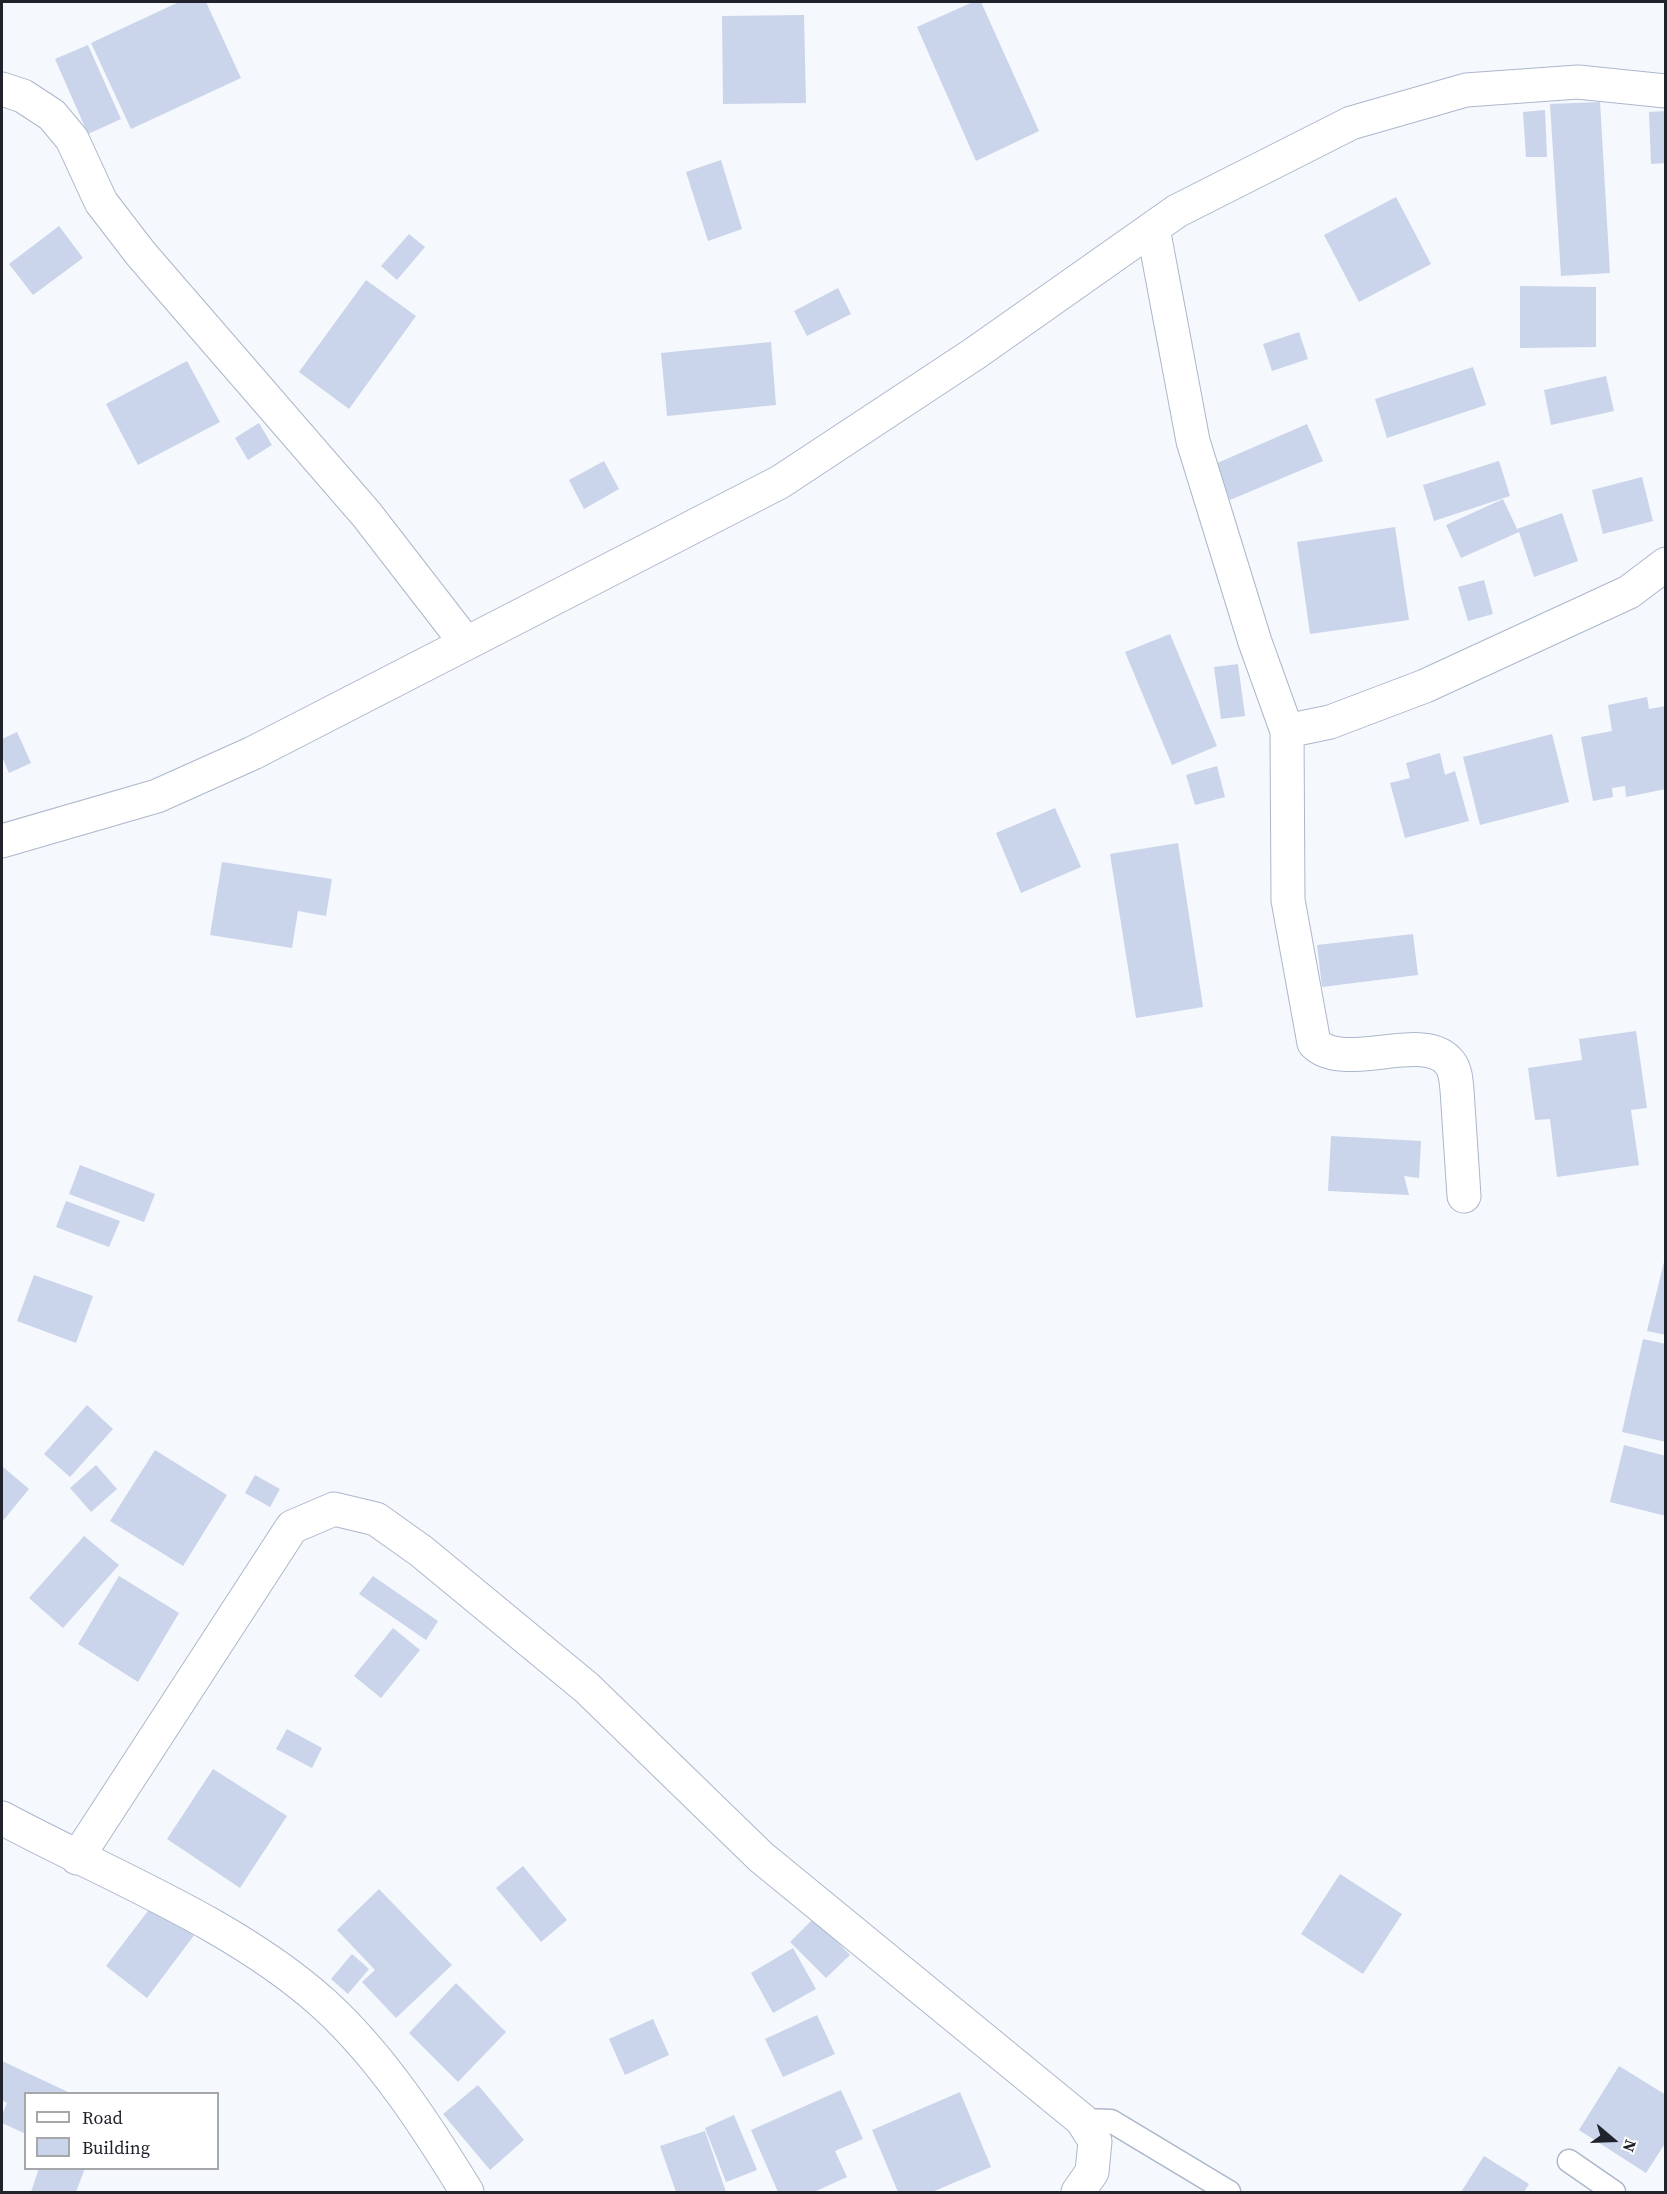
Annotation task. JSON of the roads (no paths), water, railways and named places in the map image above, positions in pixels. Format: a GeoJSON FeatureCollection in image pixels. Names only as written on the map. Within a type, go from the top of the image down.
{"type":"FeatureCollection","features":[{"type":"Feature","properties":{"kind":"street"},"geometry":{"type":"LineString","coordinates":[[2,841],[157,796],[253,753],[780,482],[974,354],[1177,211],[1351,123],[1466,90],[1578,82],[1665,91]]}},
{"type":"Feature","properties":{"kind":"street"},"geometry":{"type":"LineString","coordinates":[[2,89],[23,96],[52,115],[72,139],[101,202],[141,254],[367,515],[466,644]]}},
{"type":"Feature","properties":{"kind":"street"},"geometry":{"type":"LineString","coordinates":[[1153,228],[1193,441],[1255,642],[1287,731],[1288,900],[1314,1043],[1322,1050],[1330,1052],[1360,1054],[1420,1050],[1438,1055],[1449,1062],[1455,1073],[1458,1090],[1464,1196]]}},
{"type":"Feature","properties":{"kind":"street"},"geometry":{"type":"LineString","coordinates":[[1287,731],[1330,722],[1425,686],[1629,592],[1665,564]]}},
{"type":"Feature","properties":{"kind":"street"},"geometry":{"type":"LineString","coordinates":[[77,1858],[292,1527],[334,1509],[376,1519],[421,1551],[587,1688],[761,1857],[1082,2120],[1095,2141],[1092,2172],[1078,2193]]}},
{"type":"Feature","properties":{"kind":"street"},"geometry":{"type":"LineString","coordinates":[[2,1818],[221,1929],[287,1973],[318,1999],[363,2046],[401,2094],[467,2193]]}},
{"type":"Feature","properties":{"kind":"lane"},"geometry":{"type":"LineString","coordinates":[[1082,2120],[1111,2121],[1229,2193]]}},
{"type":"Feature","properties":{"kind":"lane"},"geometry":{"type":"LineString","coordinates":[[1569,2161],[1614,2193]]}}]}
